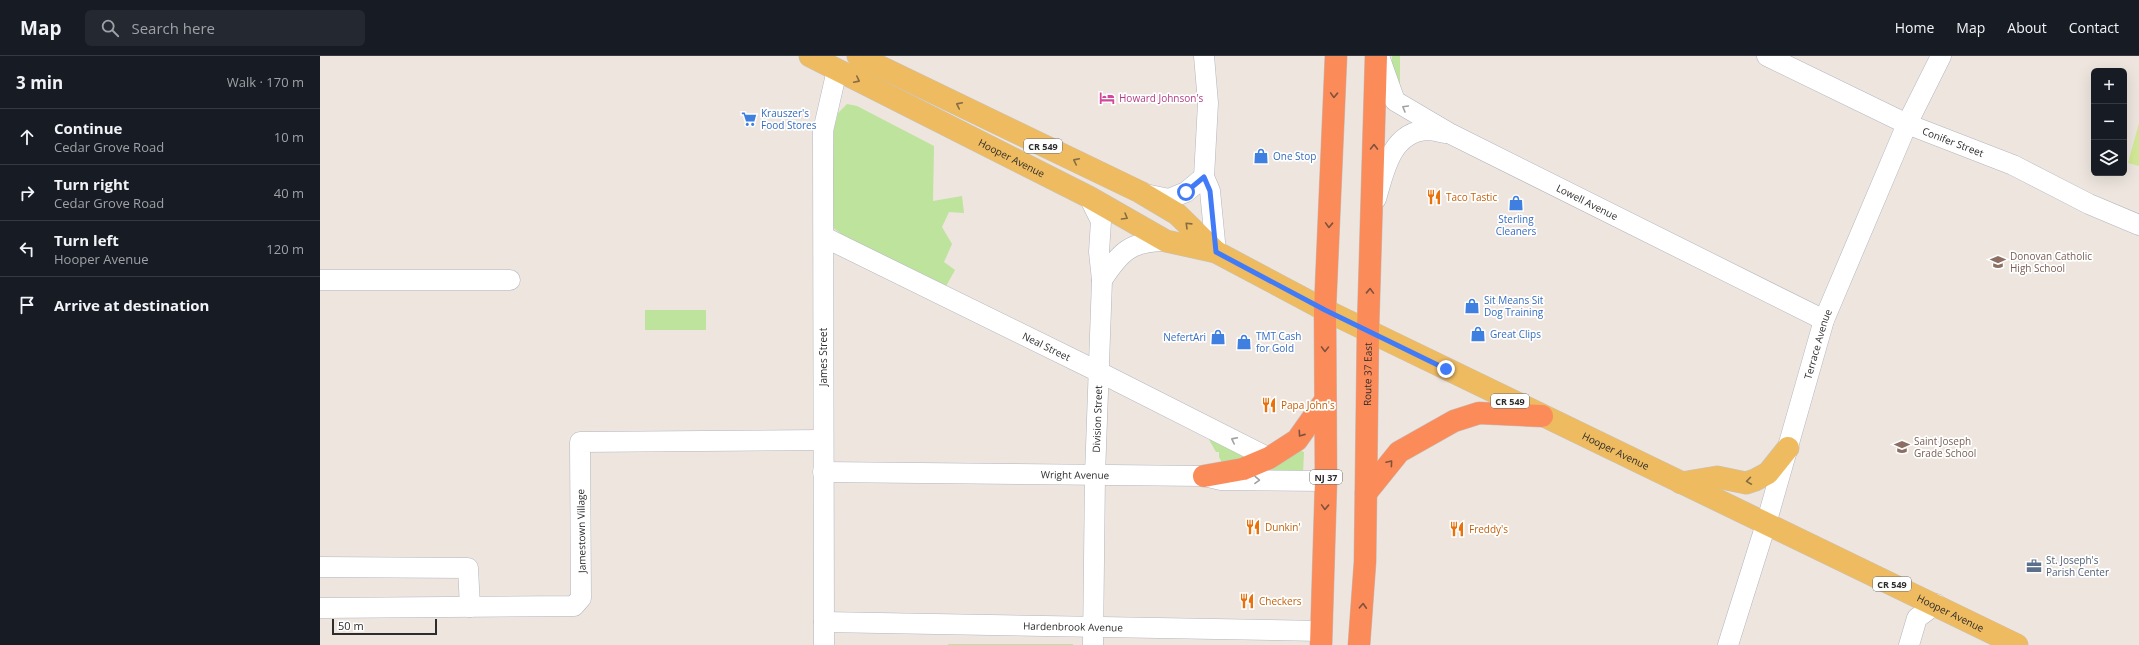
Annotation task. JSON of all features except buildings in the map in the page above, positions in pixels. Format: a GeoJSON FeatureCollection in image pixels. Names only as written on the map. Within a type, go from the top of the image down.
{"type":"FeatureCollection","features":[{"type":"Feature","properties":{"kind":"highway","name":"NJ 37"},"geometry":{"type":"LineString","coordinates":[[1321,638],[1326,481],[1324,402],[1325,310],[1336,56]]}},
{"type":"Feature","properties":{"kind":"highway","name":"Route 37 East"},"geometry":{"type":"LineString","coordinates":[[1359,645],[1365,562],[1368,330],[1378,56]]}},
{"type":"Feature","properties":{"kind":"highway"},"geometry":{"type":"LineString","coordinates":[[1204,476],[1242,469],[1268,458],[1297,440],[1324,402]]}},
{"type":"Feature","properties":{"kind":"highway"},"geometry":{"type":"LineString","coordinates":[[1366,494],[1399,452],[1454,421],[1480,413],[1542,416]]}},
{"type":"Feature","properties":{"kind":"main road","name":"Hooper Avenue"},"geometry":{"type":"LineString","coordinates":[[810,56],[1088,197],[1166,241],[1216,252],[1325,310],[1766,524],[1936,604],[2017,645]]}},
{"type":"Feature","properties":{"kind":"main road","name":"Hooper Avenue"},"geometry":{"type":"LineString","coordinates":[[858,56],[1140,192],[1177,214],[1216,252]]}},
{"type":"Feature","properties":{"kind":"main road"},"geometry":{"type":"LineString","coordinates":[[1681,483],[1717,477],[1746,483],[1756,480],[1768,473],[1788,448]]}},
{"type":"Feature","properties":{"kind":"street"},"geometry":{"type":"LineString","coordinates":[[1204,56],[1208,84],[1204,177],[1210,191],[1216,252]]}},
{"type":"Feature","properties":{"kind":"street","name":"Lowell Avenue"},"geometry":{"type":"LineString","coordinates":[[1378,56],[1395,101],[1451,134],[1824,320]]}},
{"type":"Feature","properties":{"kind":"street","name":"Conifer Street"},"geometry":{"type":"LineString","coordinates":[[1767,56],[1907,124],[2013,165],[2089,204],[2139,225]]}},
{"type":"Feature","properties":{"kind":"street","name":"Terrace Avenue"},"geometry":{"type":"LineString","coordinates":[[1728,645],[1766,524],[1824,320],[1907,124],[1941,56]]}},
{"type":"Feature","properties":{"kind":"street","name":"James Street"},"geometry":{"type":"LineString","coordinates":[[824,645],[823,131],[837,70]]}},
{"type":"Feature","properties":{"kind":"street"},"geometry":{"type":"LineString","coordinates":[[1373,209],[1387,161],[1397,144],[1412,134],[1427,130],[1451,134]]}},
{"type":"Feature","properties":{"kind":"street"},"geometry":{"type":"LineString","coordinates":[[1140,192],[1170,199],[1186,192],[1204,177]]}},
{"type":"Feature","properties":{"kind":"street","name":"Division Street"},"geometry":{"type":"LineString","coordinates":[[1088,197],[1101,221],[1099,252],[1102,280],[1095,475],[1094,636]]}},
{"type":"Feature","properties":{"kind":"street","name":"Neal Street"},"geometry":{"type":"LineString","coordinates":[[824,238],[1099,372],[1268,458]]}},
{"type":"Feature","properties":{"kind":"street"},"geometry":{"type":"LineString","coordinates":[[1102,280],[1113,264],[1126,250],[1146,241],[1166,241]]}},
{"type":"Feature","properties":{"kind":"street"},"geometry":{"type":"LineString","coordinates":[[320,280],[510,280]]}},
{"type":"Feature","properties":{"kind":"street","name":"Jamestown Village"},"geometry":{"type":"LineString","coordinates":[[320,608],[574,606],[581,598],[580,442],[824,440]]}},
{"type":"Feature","properties":{"kind":"street","name":"Wright Avenue"},"geometry":{"type":"LineString","coordinates":[[823,472],[1204,476],[1221,480],[1326,481]]}},
{"type":"Feature","properties":{"kind":"street"},"geometry":{"type":"LineString","coordinates":[[320,566],[468,568],[470,608]]}},
{"type":"Feature","properties":{"kind":"street"},"geometry":{"type":"LineString","coordinates":[[1908,645],[1917,618],[1936,604]]}},
{"type":"Feature","properties":{"kind":"street","name":"Hardenbrook Avenue"},"geometry":{"type":"LineString","coordinates":[[824,622],[1094,636],[1321,638]]}},
{"type":"Feature","properties":{"kind":"green space"},"geometry":{"type":"Polygon","coordinates":[[[1392,56],[1400,56],[1400,91],[1391,83],[1392,56]]]}},
{"type":"Feature","properties":{"kind":"green space"},"geometry":{"type":"Polygon","coordinates":[[[847,104],[857,106],[934,146],[933,201],[962,196],[964,213],[949,212],[942,227],[952,244],[944,262],[955,270],[945,288],[844,236],[832,227],[834,129],[838,113],[847,104]]]}},
{"type":"Feature","properties":{"kind":"green space"},"geometry":{"type":"Polygon","coordinates":[[[2139,123],[2139,166],[2128,163],[2139,123]]]}},
{"type":"Feature","properties":{"kind":"green space"},"geometry":{"type":"Polygon","coordinates":[[[645,310],[706,310],[706,330],[645,330],[645,310]]]}},
{"type":"Feature","properties":{"kind":"green space"},"geometry":{"type":"Polygon","coordinates":[[[1207,436],[1248,456],[1224,466],[1219,457],[1219,452],[1216,452],[1207,436]]]}},
{"type":"Feature","properties":{"kind":"green space"},"geometry":{"type":"Polygon","coordinates":[[[1301,451],[1304,452],[1303,473],[1263,471],[1301,451]]]}},
{"type":"Feature","properties":{"kind":"green space"},"geometry":{"type":"Polygon","coordinates":[[[1073,644],[1073,645],[948,645],[1073,644]]]}},
{"type":"Feature","properties":{"kind":"place","name":"Howard Johnson's"},"geometry":{"type":"Point","coordinates":[1107,98]}},
{"type":"Feature","properties":{"kind":"place","name":"Krauszer's Food Stores"},"geometry":{"type":"Point","coordinates":[749,119]}},
{"type":"Feature","properties":{"kind":"place","name":"One Stop"},"geometry":{"type":"Point","coordinates":[1261,156]}},
{"type":"Feature","properties":{"kind":"place","name":"Taco Tastic"},"geometry":{"type":"Point","coordinates":[1434,197]}},
{"type":"Feature","properties":{"kind":"place","name":"Sterling Cleaners"},"geometry":{"type":"Point","coordinates":[1516,203]}},
{"type":"Feature","properties":{"kind":"place","name":"Donovan Catholic High School"},"geometry":{"type":"Point","coordinates":[1998,262]}},
{"type":"Feature","properties":{"kind":"place","name":"Sit Means Sit Dog Training"},"geometry":{"type":"Point","coordinates":[1472,306]}},
{"type":"Feature","properties":{"kind":"place","name":"Great Clips"},"geometry":{"type":"Point","coordinates":[1478,334]}},
{"type":"Feature","properties":{"kind":"place","name":"NefertAri"},"geometry":{"type":"Point","coordinates":[1218,337]}},
{"type":"Feature","properties":{"kind":"place","name":"TMT Cash for Gold"},"geometry":{"type":"Point","coordinates":[1244,342]}},
{"type":"Feature","properties":{"kind":"place","name":"Papa John's"},"geometry":{"type":"Point","coordinates":[1269,405]}},
{"type":"Feature","properties":{"kind":"place","name":"Saint Joseph Grade School"},"geometry":{"type":"Point","coordinates":[1902,447]}},
{"type":"Feature","properties":{"kind":"place","name":"Dunkin'"},"geometry":{"type":"Point","coordinates":[1253,527]}},
{"type":"Feature","properties":{"kind":"place","name":"Freddy's"},"geometry":{"type":"Point","coordinates":[1457,529]}},
{"type":"Feature","properties":{"kind":"place","name":"St. Joseph's Parish Center"},"geometry":{"type":"Point","coordinates":[2034,566]}},
{"type":"Feature","properties":{"kind":"place","name":"Checkers"},"geometry":{"type":"Point","coordinates":[1247,601]}},
{"type":"Feature","properties":{"kind":"route"},"geometry":{"type":"LineString","coordinates":[[1186,192],[1204,177],[1210,191],[1216,252],[1325,310],[1446,369]]}}]}
